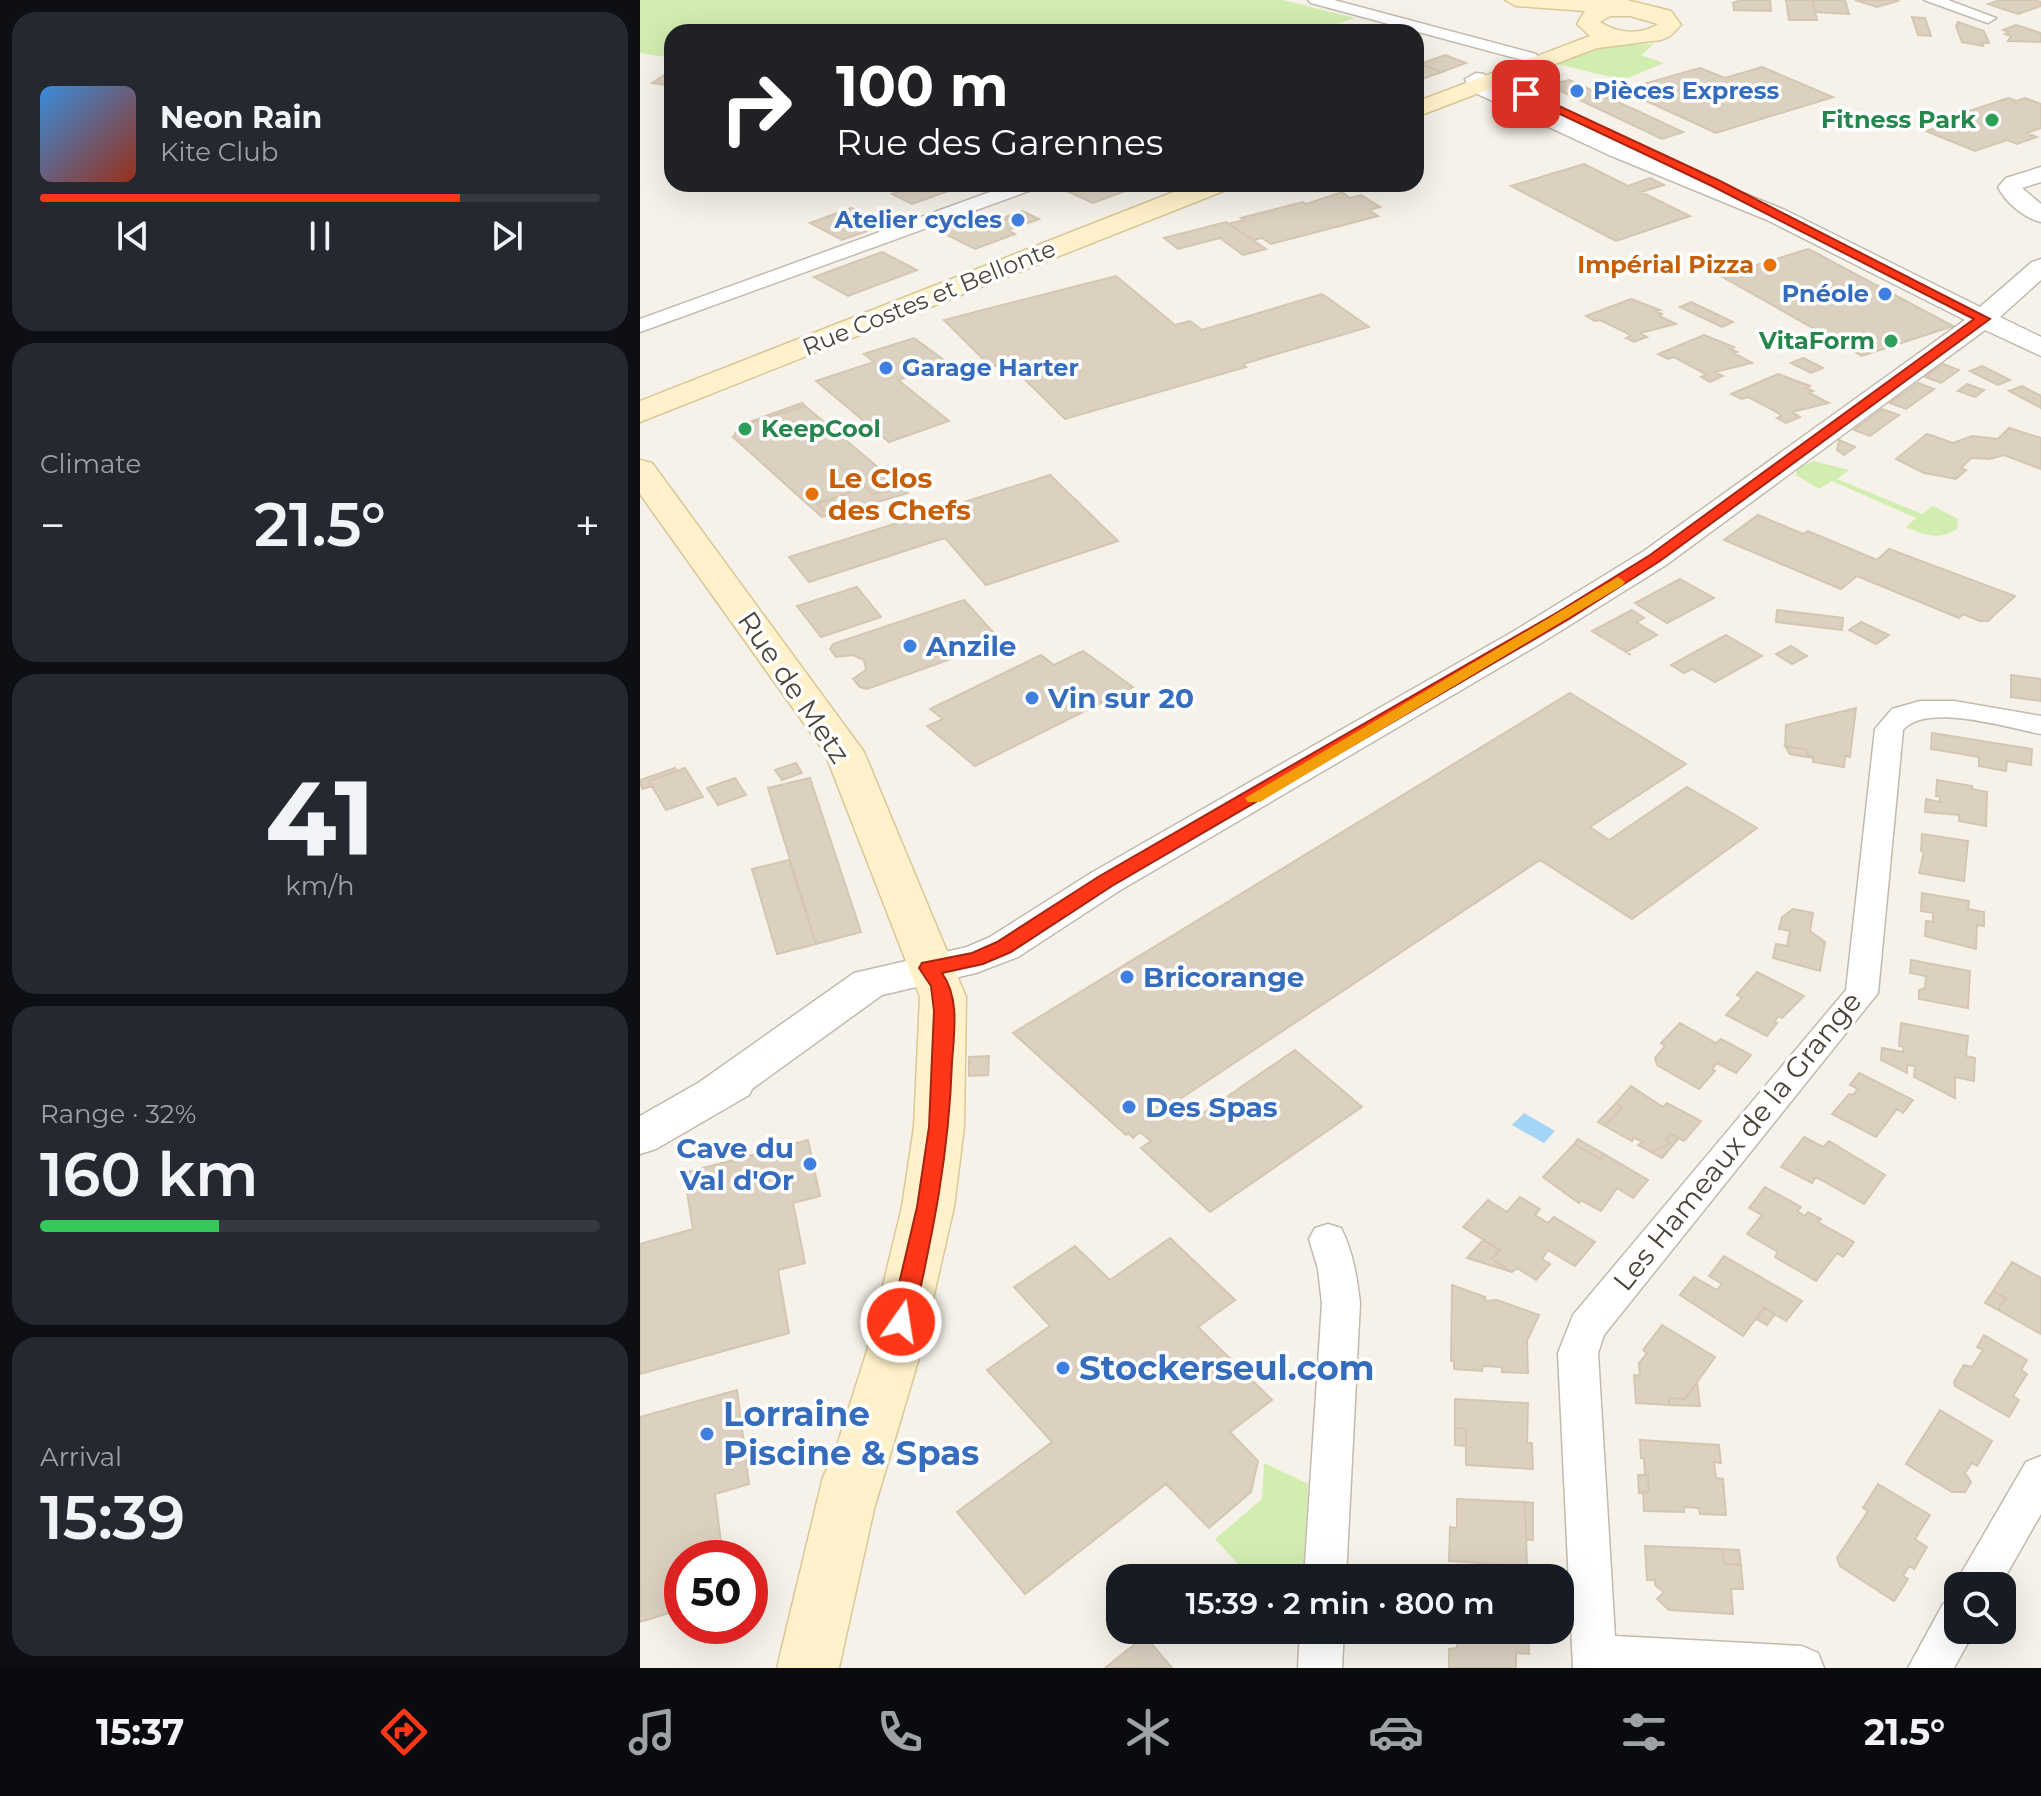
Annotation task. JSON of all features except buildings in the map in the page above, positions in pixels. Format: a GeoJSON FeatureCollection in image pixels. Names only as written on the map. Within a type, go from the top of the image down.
{"type":"FeatureCollection","features":[{"type":"Feature","properties":{"kind":"main road"},"geometry":{"type":"LineString","coordinates":[[1499,0],[1595,18],[1677,6]]}},
{"type":"Feature","properties":{"kind":"main road"},"geometry":{"type":"LineString","coordinates":[[1516,0],[1677,6]]}},
{"type":"Feature","properties":{"kind":"main road"},"geometry":{"type":"LineString","coordinates":[[1424,106],[1524,64],[1592,42],[1662,33],[1670,25],[1677,6]]}},
{"type":"Feature","properties":{"kind":"main road"},"geometry":{"type":"LineString","coordinates":[[1595,18],[1599,31],[1622,37]]}},
{"type":"Feature","properties":{"kind":"main road"},"geometry":{"type":"LineString","coordinates":[[1524,64],[1577,37],[1595,18]]}},
{"type":"Feature","properties":{"kind":"main road"},"geometry":{"type":"LineString","coordinates":[[1424,99],[1477,83]]}},
{"type":"Feature","properties":{"kind":"main road","name":"Rue Costes et Bellonte"},"geometry":{"type":"LineString","coordinates":[[640,412],[1197,192]]}},
{"type":"Feature","properties":{"kind":"main road","name":"Rue de Metz"},"geometry":{"type":"LineString","coordinates":[[640,470],[844,752],[925,947],[929,968],[941,985],[945,1021],[939,1127],[928,1207],[894,1351],[848,1502],[808,1668]]}},
{"type":"Feature","properties":{"kind":"street"},"geometry":{"type":"LineString","coordinates":[[1316,0],[1408,24]]}},
{"type":"Feature","properties":{"kind":"street"},"geometry":{"type":"LineString","coordinates":[[1932,0],[1988,18]]}},
{"type":"Feature","properties":{"kind":"street"},"geometry":{"type":"LineString","coordinates":[[1424,28],[1524,64],[1512,79],[1512,86],[1526,94],[2041,348]]}},
{"type":"Feature","properties":{"kind":"street"},"geometry":{"type":"LineString","coordinates":[[1424,40],[1442,33]]}},
{"type":"Feature","properties":{"kind":"street"},"geometry":{"type":"LineString","coordinates":[[1477,83],[1617,150],[1772,213]]}},
{"type":"Feature","properties":{"kind":"street"},"geometry":{"type":"LineString","coordinates":[[2041,174],[2010,187],[2014,195],[2041,215]]}},
{"type":"Feature","properties":{"kind":"street"},"geometry":{"type":"LineString","coordinates":[[640,326],[1008,192]]}},
{"type":"Feature","properties":{"kind":"street"},"geometry":{"type":"LineString","coordinates":[[640,1137],[881,1005],[929,968],[976,959],[1004,947],[1105,882],[1564,616],[1668,549],[1983,319],[2041,267]]}},
{"type":"Feature","properties":{"kind":"street","name":"Les Hameaux de la Grange"},"geometry":{"type":"LineString","coordinates":[[1802,1668],[1595,1662],[1578,1353],[1587,1327],[1862,993],[1889,729],[1895,720],[1906,712],[1940,709],[2041,725]]}},
{"type":"Feature","properties":{"kind":"street"},"geometry":{"type":"LineString","coordinates":[[1326,1564],[1341,1303],[1337,1269],[1328,1239]]}},
{"type":"Feature","properties":{"kind":"street"},"geometry":{"type":"LineString","coordinates":[[1985,1572],[2041,1475]]}},
{"type":"Feature","properties":{"kind":"street"},"geometry":{"type":"LineString","coordinates":[[1320,1668],[1321,1644]]}},
{"type":"Feature","properties":{"kind":"street"},"geometry":{"type":"LineString","coordinates":[[1930,1668],[1944,1644]]}},
{"type":"Feature","properties":{"kind":"green space"},"geometry":{"type":"Polygon","coordinates":[[[640,0],[1283,0],[1355,18],[1338,24],[664,24],[664,57],[640,53],[640,0]]]}},
{"type":"Feature","properties":{"kind":"green space"},"geometry":{"type":"Polygon","coordinates":[[[1654,44],[1641,55],[1664,63],[1623,80],[1557,64],[1607,46],[1654,44]]]}},
{"type":"Feature","properties":{"kind":"green space"},"geometry":{"type":"Polygon","coordinates":[[[1814,461],[1849,470],[1837,479],[1922,514],[1933,506],[1958,519],[1957,529],[1938,536],[1925,534],[1906,527],[1916,518],[1832,481],[1819,489],[1796,475],[1797,468],[1814,461]]]}},
{"type":"Feature","properties":{"kind":"green space"},"geometry":{"type":"Polygon","coordinates":[[[1264,1463],[1308,1484],[1304,1564],[1238,1564],[1215,1539],[1262,1499],[1264,1463]]]}},
{"type":"Feature","properties":{"kind":"water"},"geometry":{"type":"Polygon","coordinates":[[[1524,1113],[1555,1131],[1544,1143],[1512,1125],[1524,1113]]]}},
{"type":"Feature","properties":{"kind":"slow traffic"},"geometry":{"type":"LineString","coordinates":[[1254,798],[1618,582]]}},
{"type":"Feature","properties":{"kind":"place","name":"Pièces Express"},"geometry":{"type":"Point","coordinates":[1577,91]}},
{"type":"Feature","properties":{"kind":"place","name":"Fitness Park"},"geometry":{"type":"Point","coordinates":[1992,120]}},
{"type":"Feature","properties":{"kind":"place","name":"Atelier cycles"},"geometry":{"type":"Point","coordinates":[1018,220]}},
{"type":"Feature","properties":{"kind":"place","name":"Impérial Pizza"},"geometry":{"type":"Point","coordinates":[1770,265]}},
{"type":"Feature","properties":{"kind":"place","name":"Pnéole"},"geometry":{"type":"Point","coordinates":[1885,294]}},
{"type":"Feature","properties":{"kind":"place","name":"VitaForm"},"geometry":{"type":"Point","coordinates":[1891,341]}},
{"type":"Feature","properties":{"kind":"place","name":"Garage Harter"},"geometry":{"type":"Point","coordinates":[886,368]}},
{"type":"Feature","properties":{"kind":"place","name":"KeepCool"},"geometry":{"type":"Point","coordinates":[745,429]}},
{"type":"Feature","properties":{"kind":"place","name":"Le Clos des Chefs"},"geometry":{"type":"Point","coordinates":[812,494]}},
{"type":"Feature","properties":{"kind":"place","name":"Anzile"},"geometry":{"type":"Point","coordinates":[910,646]}},
{"type":"Feature","properties":{"kind":"place","name":"Vin sur 20"},"geometry":{"type":"Point","coordinates":[1032,698]}},
{"type":"Feature","properties":{"kind":"place","name":"Bricorange"},"geometry":{"type":"Point","coordinates":[1127,977]}},
{"type":"Feature","properties":{"kind":"place","name":"Des Spas"},"geometry":{"type":"Point","coordinates":[1129,1107]}},
{"type":"Feature","properties":{"kind":"place","name":"Cave du Val d'Or"},"geometry":{"type":"Point","coordinates":[810,1164]}},
{"type":"Feature","properties":{"kind":"place","name":"Stockerseul.com"},"geometry":{"type":"Point","coordinates":[1063,1368]}},
{"type":"Feature","properties":{"kind":"place","name":"Lorraine Piscine & Spas"},"geometry":{"type":"Point","coordinates":[707,1434]}},
{"type":"Feature","properties":{"kind":"route"},"geometry":{"type":"LineString","coordinates":[[901,1322],[928,1207],[939,1127],[945,1021],[941,985],[929,968],[976,959],[1004,947],[1105,882],[1564,616],[1655,558],[1983,319],[1716,184],[1526,94]]}}]}
